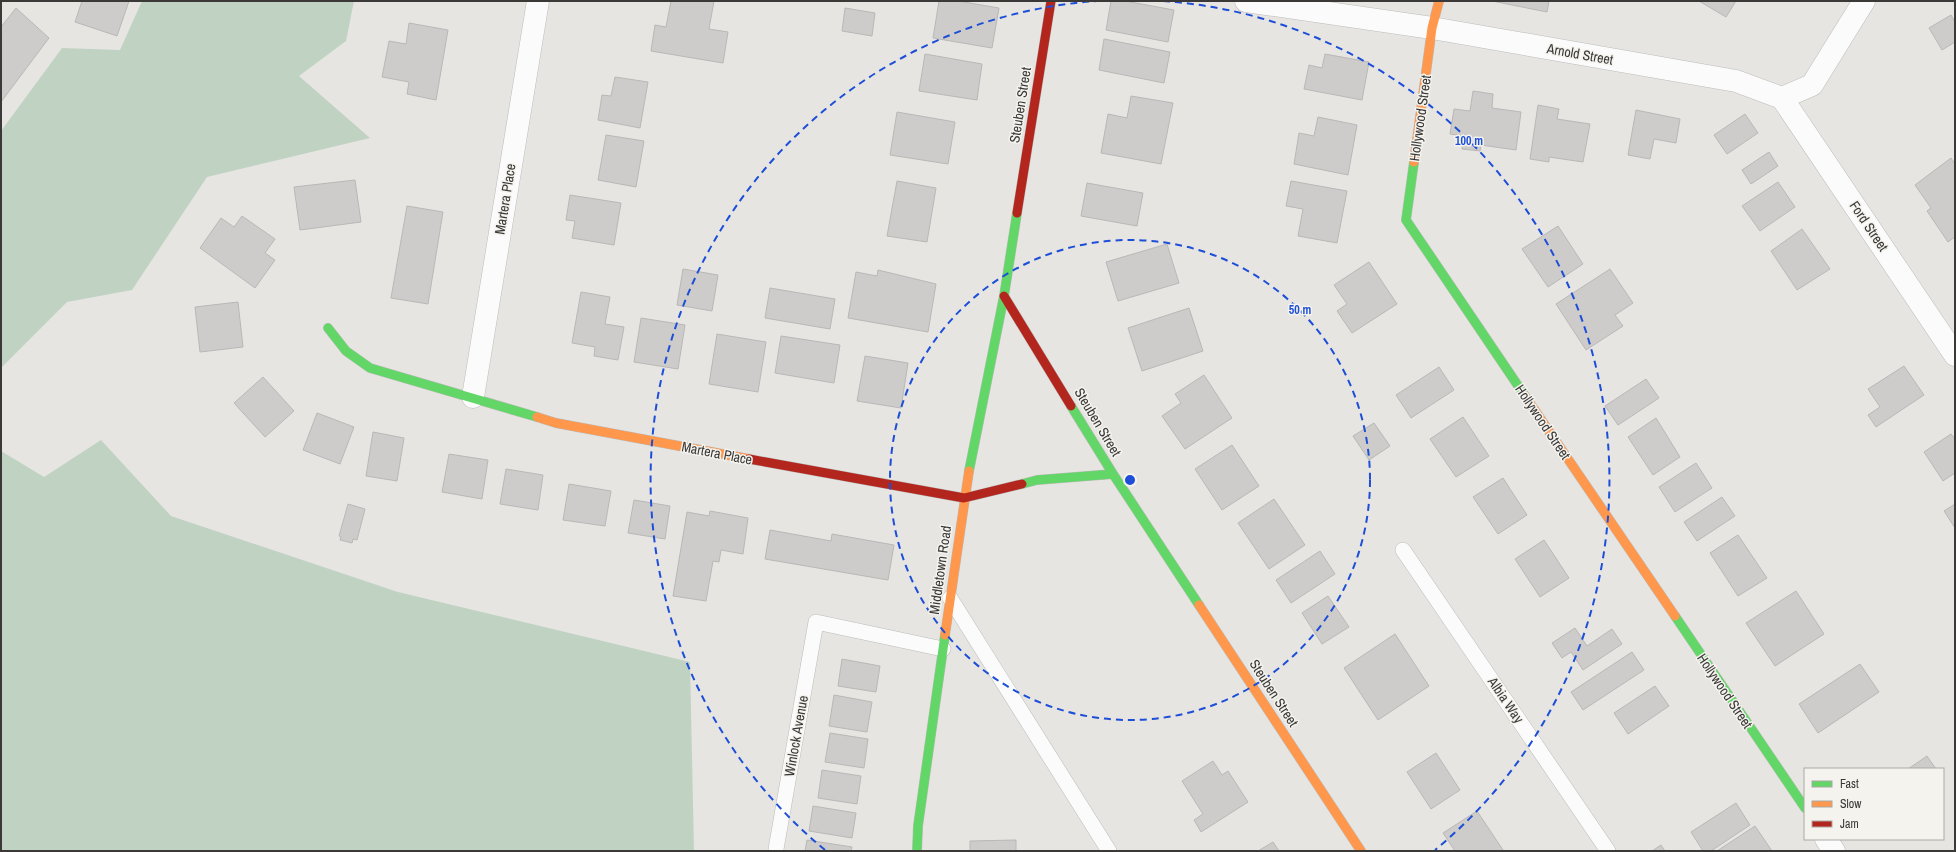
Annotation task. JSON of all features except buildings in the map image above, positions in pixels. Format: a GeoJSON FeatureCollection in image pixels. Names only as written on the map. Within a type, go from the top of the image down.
{"type":"FeatureCollection","features":[{"type":"Feature","properties":{"kind":"street","name":"Martera Place"},"geometry":{"type":"LineString","coordinates":[[473,397],[538,1]]}},
{"type":"Feature","properties":{"kind":"street","name":"Steuben Street"},"geometry":{"type":"LineString","coordinates":[[1051,1],[1004,296],[1113,474],[1361,851]]}},
{"type":"Feature","properties":{"kind":"street","name":"Arnold Street"},"geometry":{"type":"LineString","coordinates":[[1246,1],[1432,28],[1736,81],[1782,98]]}},
{"type":"Feature","properties":{"kind":"street","name":"Hollywood Street"},"geometry":{"type":"LineString","coordinates":[[1439,1],[1432,28],[1406,220],[1804,807]]}},
{"type":"Feature","properties":{"kind":"street"},"geometry":{"type":"LineString","coordinates":[[1782,98],[1812,85],[1864,1]]}},
{"type":"Feature","properties":{"kind":"street","name":"Ford Street"},"geometry":{"type":"LineString","coordinates":[[1782,98],[1955,355]]}},
{"type":"Feature","properties":{"kind":"street","name":"Middletown Road"},"geometry":{"type":"LineString","coordinates":[[917,851],[918,826],[964,498],[1004,296]]}},
{"type":"Feature","properties":{"kind":"street","name":"Martera Place"},"geometry":{"type":"LineString","coordinates":[[328,328],[335,340],[350,357],[370,368],[473,397],[556,423],[964,498]]}},
{"type":"Feature","properties":{"kind":"street"},"geometry":{"type":"LineString","coordinates":[[964,498],[1037,480],[1113,474]]}},
{"type":"Feature","properties":{"kind":"street"},"geometry":{"type":"LineString","coordinates":[[1827,840],[1834,851]]}},
{"type":"Feature","properties":{"kind":"lane","name":"Albia Way"},"geometry":{"type":"LineString","coordinates":[[1403,550],[1608,851]]}},
{"type":"Feature","properties":{"kind":"lane"},"geometry":{"type":"LineString","coordinates":[[950,598],[1110,851]]}},
{"type":"Feature","properties":{"kind":"lane","name":"Winlock Avenue"},"geometry":{"type":"LineString","coordinates":[[776,849],[816,622],[943,649]]}},
{"type":"Feature","properties":{"kind":"green space"},"geometry":{"type":"Polygon","coordinates":[[[142,1],[354,1],[346,41],[299,76],[370,138],[207,177],[132,290],[67,302],[1,368],[1,131],[62,48],[120,50],[142,1]]]}},
{"type":"Feature","properties":{"kind":"green space"},"geometry":{"type":"Polygon","coordinates":[[[101,440],[171,516],[398,592],[690,662],[694,851],[1,851],[1,451],[44,477],[101,440]]]}},
{"type":"Feature","properties":{"kind":"traffic: fast"},"geometry":{"type":"LineString","coordinates":[[1414,162],[1406,220],[1525,396]]}},
{"type":"Feature","properties":{"kind":"traffic: fast"},"geometry":{"type":"LineString","coordinates":[[969,471],[1004,296],[1017,213]]}},
{"type":"Feature","properties":{"kind":"traffic: fast"},"geometry":{"type":"LineString","coordinates":[[328,328],[346,351],[370,368],[537,417]]}},
{"type":"Feature","properties":{"kind":"traffic: fast"},"geometry":{"type":"LineString","coordinates":[[1071,406],[1113,474],[1199,605]]}},
{"type":"Feature","properties":{"kind":"traffic: fast"},"geometry":{"type":"LineString","coordinates":[[1022,484],[1037,480],[1113,474]]}},
{"type":"Feature","properties":{"kind":"traffic: fast"},"geometry":{"type":"LineString","coordinates":[[1675,616],[1804,807]]}},
{"type":"Feature","properties":{"kind":"traffic: fast"},"geometry":{"type":"LineString","coordinates":[[917,851],[918,826],[945,635]]}},
{"type":"Feature","properties":{"kind":"traffic: slow"},"geometry":{"type":"LineString","coordinates":[[1414,162],[1432,28],[1439,1]]}},
{"type":"Feature","properties":{"kind":"traffic: slow"},"geometry":{"type":"LineString","coordinates":[[1525,396],[1675,616]]}},
{"type":"Feature","properties":{"kind":"traffic: slow"},"geometry":{"type":"LineString","coordinates":[[537,417],[556,423],[749,459]]}},
{"type":"Feature","properties":{"kind":"traffic: slow"},"geometry":{"type":"LineString","coordinates":[[945,635],[969,471]]}},
{"type":"Feature","properties":{"kind":"traffic: slow"},"geometry":{"type":"LineString","coordinates":[[1199,605],[1361,851]]}},
{"type":"Feature","properties":{"kind":"traffic: jam"},"geometry":{"type":"LineString","coordinates":[[1017,213],[1051,1]]}},
{"type":"Feature","properties":{"kind":"traffic: jam"},"geometry":{"type":"LineString","coordinates":[[1004,296],[1071,406]]}},
{"type":"Feature","properties":{"kind":"traffic: jam"},"geometry":{"type":"LineString","coordinates":[[749,459],[964,498],[1022,484]]}}]}
